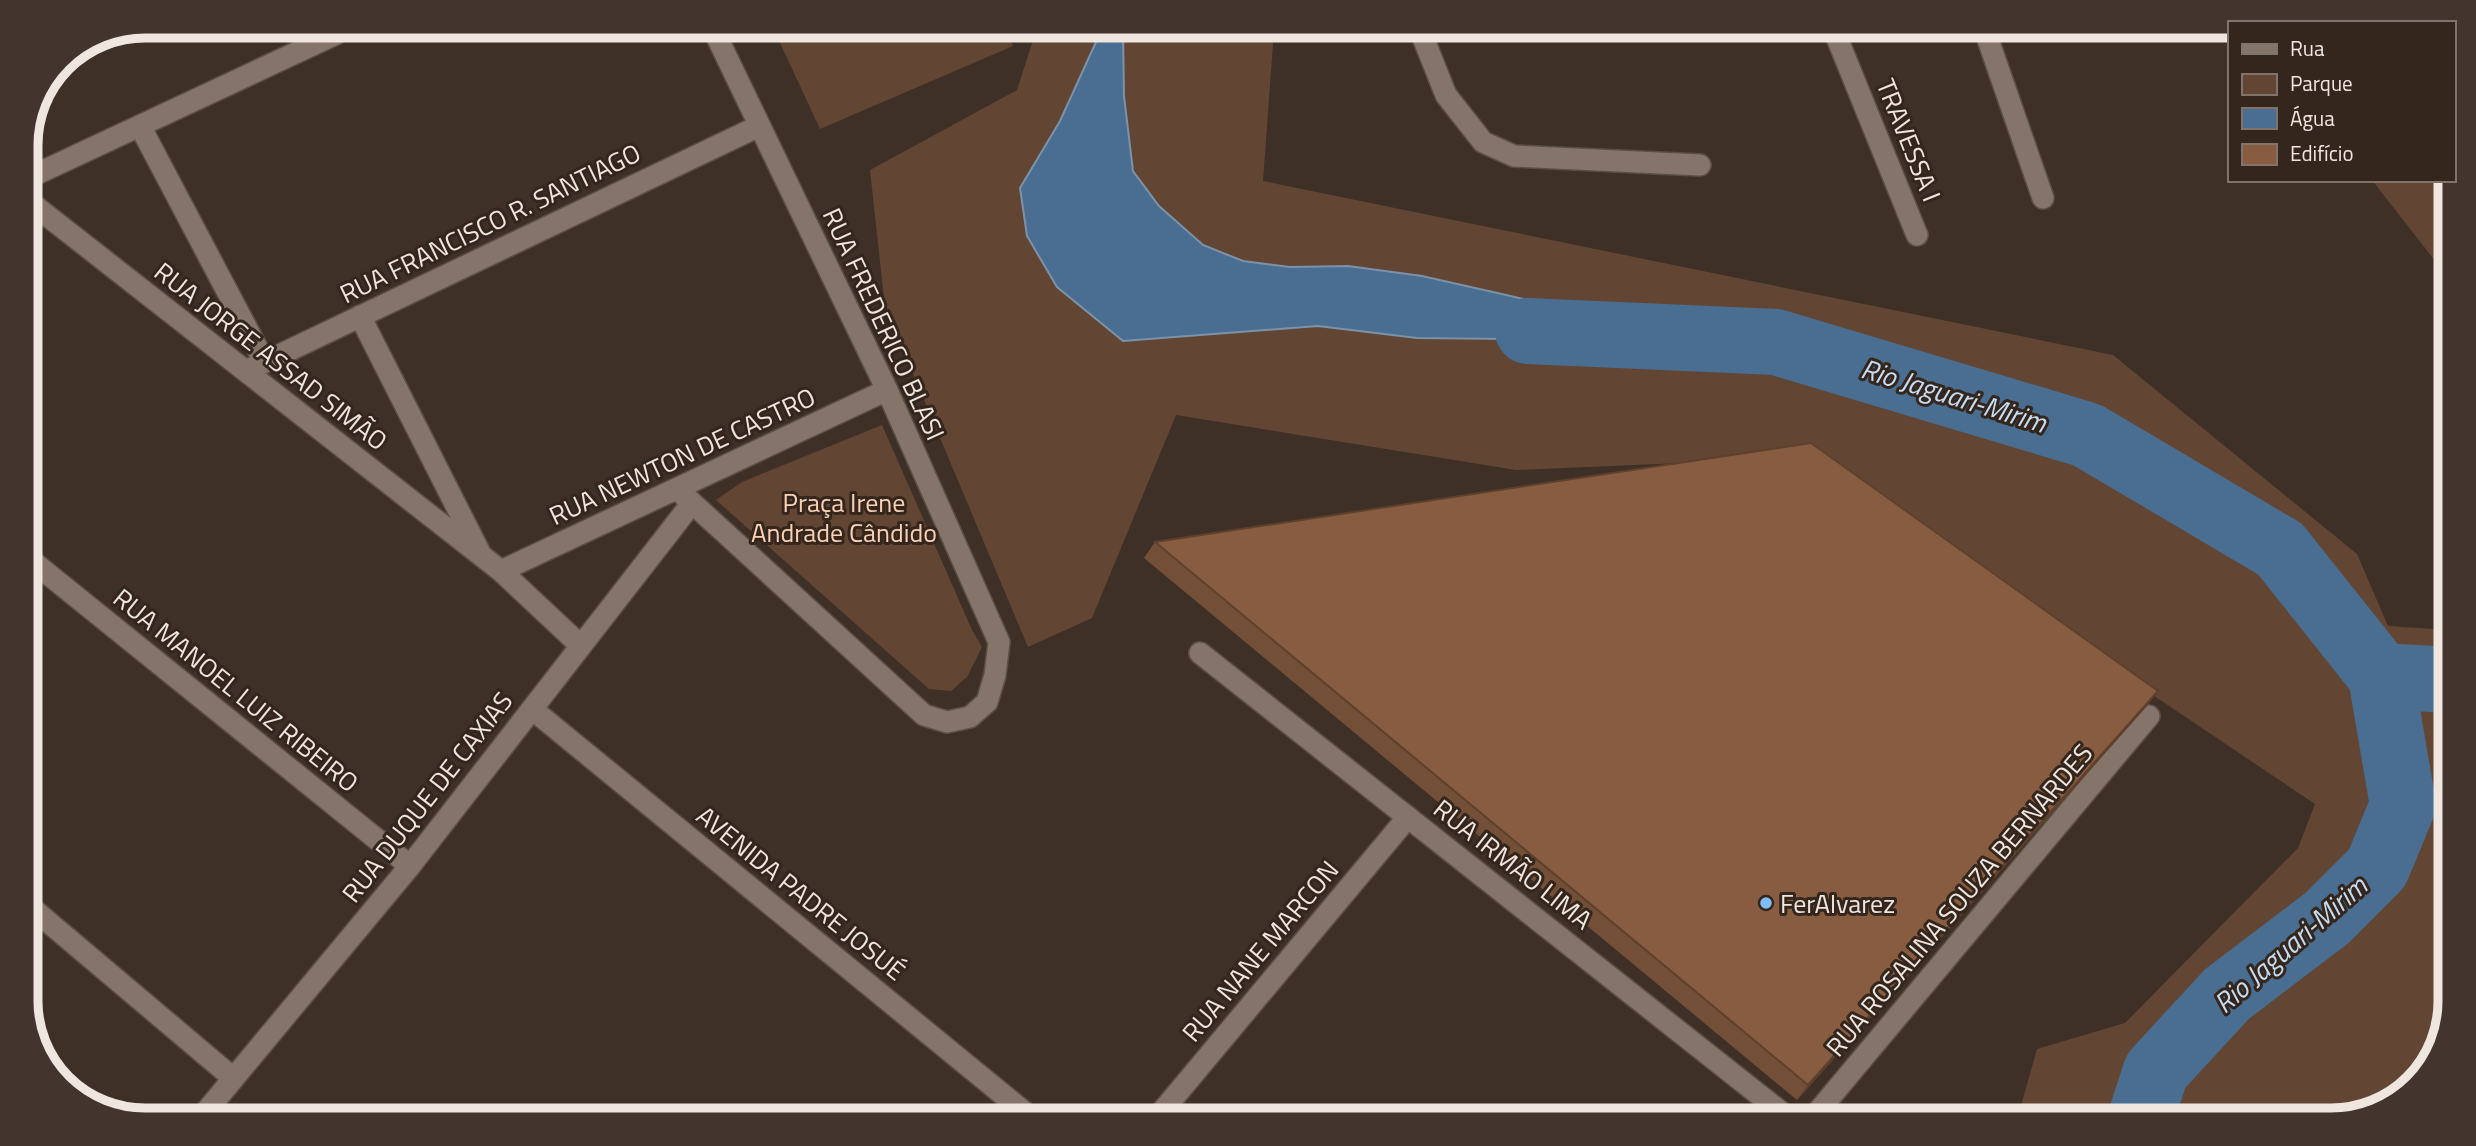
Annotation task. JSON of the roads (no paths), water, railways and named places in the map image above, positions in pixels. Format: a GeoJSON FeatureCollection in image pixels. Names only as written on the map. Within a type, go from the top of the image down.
{"type":"FeatureCollection","features":[{"type":"Feature","properties":{"kind":"street"},"geometry":{"type":"LineString","coordinates":[[39,173],[327,38]]}},
{"type":"Feature","properties":{"kind":"street","name":"RUA FREDERICO BLASI"},"geometry":{"type":"LineString","coordinates":[[685,496],[924,715],[947,722],[970,717],[987,702],[995,676],[999,642],[887,390],[717,38]]}},
{"type":"Feature","properties":{"kind":"street"},"geometry":{"type":"LineString","coordinates":[[1423,38],[1446,95],[1483,142],[1514,156],[1700,165]]}},
{"type":"Feature","properties":{"kind":"street","name":"TRAVESSA I"},"geometry":{"type":"LineString","coordinates":[[1837,38],[1917,235]]}},
{"type":"Feature","properties":{"kind":"street"},"geometry":{"type":"LineString","coordinates":[[1987,38],[2043,198]]}},
{"type":"Feature","properties":{"kind":"street","name":"RUA JORGE ASSAD SIMÃO"},"geometry":{"type":"LineString","coordinates":[[140,126],[255,366]]}},
{"type":"Feature","properties":{"kind":"street","name":"RUA FRANCISCO R. SANTIAGO"},"geometry":{"type":"LineString","coordinates":[[255,366],[759,126]]}},
{"type":"Feature","properties":{"kind":"street","name":"RUA JORGE ASSAD SIMÃO"},"geometry":{"type":"LineString","coordinates":[[39,208],[255,366],[501,571],[580,645]]}},
{"type":"Feature","properties":{"kind":"street","name":"RUA JORGE ASSAD SIMÃO"},"geometry":{"type":"LineString","coordinates":[[360,316],[482,556]]}},
{"type":"Feature","properties":{"kind":"street","name":"RUA NEWTON DE CASTRO"},"geometry":{"type":"LineString","coordinates":[[501,571],[685,496],[887,390]]}},
{"type":"Feature","properties":{"kind":"street","name":"RUA DUQUE DE CAXIAS"},"geometry":{"type":"LineString","coordinates":[[211,1108],[233,1078],[410,866],[533,709],[685,496]]}},
{"type":"Feature","properties":{"kind":"street","name":"RUA MANOEL LUIZ RIBEIRO"},"geometry":{"type":"LineString","coordinates":[[39,567],[410,866]]}},
{"type":"Feature","properties":{"kind":"street","name":"RUA IRMÃO LIMA"},"geometry":{"type":"LineString","coordinates":[[1200,653],[1776,1108]]}},
{"type":"Feature","properties":{"kind":"street","name":"AVENIDA PADRE JOSUÉ"},"geometry":{"type":"LineString","coordinates":[[533,709],[1019,1108]]}},
{"type":"Feature","properties":{"kind":"street","name":"RUA ROSALINA SOUZA BERNARDES"},"geometry":{"type":"LineString","coordinates":[[1821,1108],[2149,716]]}},
{"type":"Feature","properties":{"kind":"street","name":"RUA NANE MARCON"},"geometry":{"type":"LineString","coordinates":[[1164,1108],[1408,817]]}},
{"type":"Feature","properties":{"kind":"street"},"geometry":{"type":"LineString","coordinates":[[39,914],[233,1078]]}},
{"type":"Feature","properties":{"kind":"water"},"geometry":{"type":"Polygon","coordinates":[[[1098,38],[1123,38],[1124,96],[1133,171],[1159,206],[1203,245],[1243,261],[1290,267],[1348,266],[1422,276],[1586,313],[1618,334],[1506,339],[1417,338],[1318,326],[1123,341],[1057,287],[1027,236],[1020,188],[1060,121],[1098,38]]]}},
{"type":"Feature","properties":{"kind":"waterway","name":"Rio Jaguari-Mirim"},"geometry":{"type":"LineString","coordinates":[[1528,331],[1776,342],[2087,435],[2280,549],[2381,676],[2403,805],[2377,868],[2327,918],[2227,994],[2156,1071],[2144,1108]]}},
{"type":"Feature","properties":{"kind":"waterway"},"geometry":{"type":"LineString","coordinates":[[2381,676],[2438,679]]}},
{"type":"Feature","properties":{"kind":"place","name":"FerAlvarez"},"geometry":{"type":"Point","coordinates":[1766,903]}},
{"type":"Feature","properties":{"kind":"park label","name":"Praça Irene Andrade Cândido"},"geometry":{"type":"Point","coordinates":[844,517]}}]}
